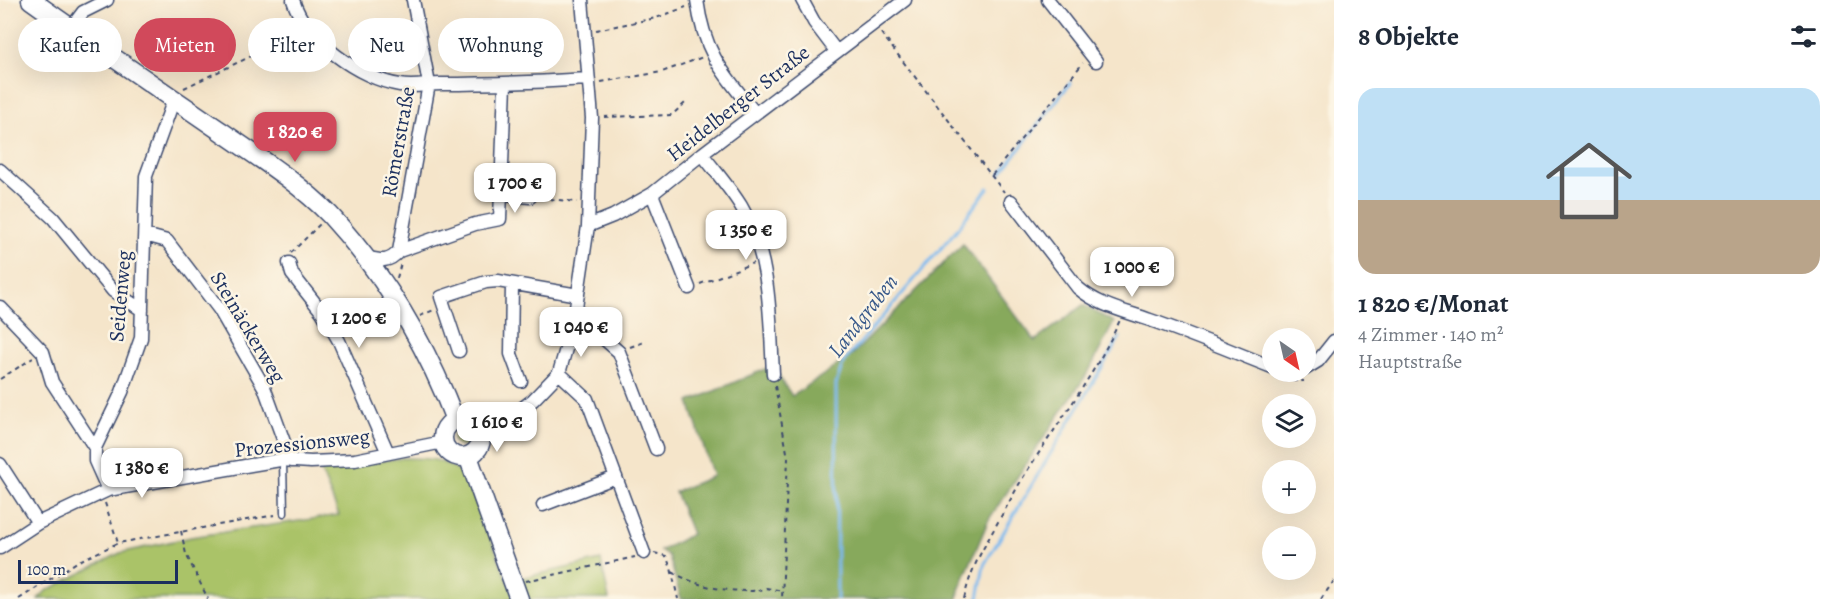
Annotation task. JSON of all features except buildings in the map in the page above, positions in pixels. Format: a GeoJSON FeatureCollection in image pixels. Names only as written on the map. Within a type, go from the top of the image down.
{"type":"FeatureCollection","features":[{"type":"Feature","properties":{"kind":"main road"},"geometry":{"type":"LineString","coordinates":[[31,0],[56,18]]}},
{"type":"Feature","properties":{"kind":"main road"},"geometry":{"type":"LineString","coordinates":[[122,63],[293,184],[329,214],[393,296],[409,321],[455,420]]}},
{"type":"Feature","properties":{"kind":"main road"},"geometry":{"type":"LineString","coordinates":[[463,418],[471,420],[480,429],[481,443],[476,451],[468,456],[453,455],[443,442],[445,429],[455,420],[463,418]]}},
{"type":"Feature","properties":{"kind":"main road"},"geometry":{"type":"LineString","coordinates":[[468,456],[517,591]]}},
{"type":"Feature","properties":{"kind":"street"},"geometry":{"type":"LineString","coordinates":[[78,18],[83,12],[107,0]]}},
{"type":"Feature","properties":{"kind":"street"},"geometry":{"type":"LineString","coordinates":[[293,0],[303,18]]}},
{"type":"Feature","properties":{"kind":"street","name":"Römerstraße"},"geometry":{"type":"LineString","coordinates":[[402,250],[429,84],[413,0]]}},
{"type":"Feature","properties":{"kind":"street"},"geometry":{"type":"LineString","coordinates":[[480,429],[516,413],[533,400],[559,373],[574,321],[588,226],[592,118],[582,0]]}},
{"type":"Feature","properties":{"kind":"street"},"geometry":{"type":"LineString","coordinates":[[697,0],[702,29],[711,54],[718,67],[755,113]]}},
{"type":"Feature","properties":{"kind":"street"},"geometry":{"type":"LineString","coordinates":[[802,0],[814,22],[836,51]]}},
{"type":"Feature","properties":{"kind":"street","name":"Heidelberger Straße"},"geometry":{"type":"LineString","coordinates":[[588,226],[613,216],[652,194],[905,0]]}},
{"type":"Feature","properties":{"kind":"street"},"geometry":{"type":"LineString","coordinates":[[1048,0],[1094,57]]}},
{"type":"Feature","properties":{"kind":"street"},"geometry":{"type":"LineString","coordinates":[[336,55],[377,79],[401,86],[505,84],[588,79]]}},
{"type":"Feature","properties":{"kind":"street"},"geometry":{"type":"LineString","coordinates":[[363,257],[387,260],[402,250],[475,225],[500,219],[505,84]]}},
{"type":"Feature","properties":{"kind":"street","name":"Seidenweg"},"geometry":{"type":"LineString","coordinates":[[95,448],[122,392],[141,338],[146,176],[172,97]]}},
{"type":"Feature","properties":{"kind":"street"},"geometry":{"type":"LineString","coordinates":[[702,154],[741,206],[755,236],[765,273],[772,374]]}},
{"type":"Feature","properties":{"kind":"street"},"geometry":{"type":"LineString","coordinates":[[0,170],[53,218],[113,291],[142,310]]}},
{"type":"Feature","properties":{"kind":"street"},"geometry":{"type":"LineString","coordinates":[[502,194],[530,197]]}},
{"type":"Feature","properties":{"kind":"street"},"geometry":{"type":"LineString","coordinates":[[652,194],[690,288]]}},
{"type":"Feature","properties":{"kind":"street"},"geometry":{"type":"LineString","coordinates":[[1011,201],[1078,288],[1088,297],[1262,363]]}},
{"type":"Feature","properties":{"kind":"street","name":"Steinäckerweg"},"geometry":{"type":"LineString","coordinates":[[145,235],[167,241],[219,309],[264,387],[287,461]]}},
{"type":"Feature","properties":{"kind":"street"},"geometry":{"type":"LineString","coordinates":[[289,263],[292,274],[322,312],[339,341],[388,453]]}},
{"type":"Feature","properties":{"kind":"street"},"geometry":{"type":"LineString","coordinates":[[459,351],[441,297],[486,282],[498,281],[578,295]]}},
{"type":"Feature","properties":{"kind":"street"},"geometry":{"type":"LineString","coordinates":[[512,284],[511,354],[521,381]]}},
{"type":"Feature","properties":{"kind":"street"},"geometry":{"type":"LineString","coordinates":[[0,307],[43,352],[52,382],[95,448],[95,461],[108,490]]}},
{"type":"Feature","properties":{"kind":"street"},"geometry":{"type":"LineString","coordinates":[[574,321],[594,330],[619,352],[656,449]]}},
{"type":"Feature","properties":{"kind":"street"},"geometry":{"type":"LineString","coordinates":[[1316,362],[1334,341]]}},
{"type":"Feature","properties":{"kind":"street"},"geometry":{"type":"LineString","coordinates":[[559,373],[587,399],[644,553]]}},
{"type":"Feature","properties":{"kind":"street","name":"Prozessionsweg"},"geometry":{"type":"LineString","coordinates":[[0,548],[38,523],[108,490],[287,461],[355,460],[443,442]]}},
{"type":"Feature","properties":{"kind":"street"},"geometry":{"type":"LineString","coordinates":[[0,464],[38,523]]}},
{"type":"Feature","properties":{"kind":"street"},"geometry":{"type":"LineString","coordinates":[[543,505],[616,477]]}},
{"type":"Feature","properties":{"kind":"lane"},"geometry":{"type":"LineString","coordinates":[[284,513],[287,461]]}},
{"type":"Feature","properties":{"kind":"path"},"geometry":{"type":"LineString","coordinates":[[585,33],[656,18],[681,9]]}},
{"type":"Feature","properties":{"kind":"path"},"geometry":{"type":"LineString","coordinates":[[874,23],[1011,201]]}},
{"type":"Feature","properties":{"kind":"path"},"geometry":{"type":"LineString","coordinates":[[991,176],[1094,57]]}},
{"type":"Feature","properties":{"kind":"path"},"geometry":{"type":"LineString","coordinates":[[172,97],[248,59]]}},
{"type":"Feature","properties":{"kind":"path"},"geometry":{"type":"LineString","coordinates":[[588,79],[596,84],[616,78],[662,72],[696,61]]}},
{"type":"Feature","properties":{"kind":"path"},"geometry":{"type":"LineString","coordinates":[[592,118],[672,115],[685,103]]}},
{"type":"Feature","properties":{"kind":"path"},"geometry":{"type":"LineString","coordinates":[[530,197],[576,202]]}},
{"type":"Feature","properties":{"kind":"path"},"geometry":{"type":"LineString","coordinates":[[289,263],[289,255],[320,224]]}},
{"type":"Feature","properties":{"kind":"path"},"geometry":{"type":"LineString","coordinates":[[393,296],[402,250]]}},
{"type":"Feature","properties":{"kind":"path"},"geometry":{"type":"LineString","coordinates":[[690,288],[761,260]]}},
{"type":"Feature","properties":{"kind":"path"},"geometry":{"type":"LineString","coordinates":[[409,321],[444,305]]}},
{"type":"Feature","properties":{"kind":"path"},"geometry":{"type":"LineString","coordinates":[[964,599],[979,553],[1028,470],[1064,417],[1111,340],[1124,311]]}},
{"type":"Feature","properties":{"kind":"path"},"geometry":{"type":"LineString","coordinates":[[633,346],[647,341]]}},
{"type":"Feature","properties":{"kind":"path"},"geometry":{"type":"LineString","coordinates":[[0,379],[43,352]]}},
{"type":"Feature","properties":{"kind":"path"},"geometry":{"type":"LineString","coordinates":[[772,374],[788,458],[782,599]]}},
{"type":"Feature","properties":{"kind":"path"},"geometry":{"type":"LineString","coordinates":[[108,490],[104,500],[118,543]]}},
{"type":"Feature","properties":{"kind":"path"},"geometry":{"type":"LineString","coordinates":[[19,599],[77,562],[118,543],[284,513]]}},
{"type":"Feature","properties":{"kind":"path"},"geometry":{"type":"LineString","coordinates":[[181,531],[186,554],[208,599]]}},
{"type":"Feature","properties":{"kind":"path"},"geometry":{"type":"LineString","coordinates":[[517,591],[641,556],[644,553],[655,553],[666,556],[678,599]]}},
{"type":"Feature","properties":{"kind":"path"},"geometry":{"type":"LineString","coordinates":[[672,573],[694,584],[719,589],[761,591],[766,588],[783,591]]}},
{"type":"Feature","properties":{"kind":"path"},"geometry":{"type":"LineString","coordinates":[[1321,599],[1334,581]]}},
{"type":"Feature","properties":{"kind":"green space"},"geometry":{"type":"Polygon","coordinates":[[[963,244],[1035,341],[1083,305],[1114,322],[1089,371],[989,519],[959,590],[958,599],[681,599],[669,556],[660,551],[692,534],[675,492],[713,476],[689,402],[772,366],[792,396],[851,356],[963,244]]]}},
{"type":"Feature","properties":{"kind":"green space"},"geometry":{"type":"Polygon","coordinates":[[[462,428],[468,431],[471,437],[468,443],[462,446],[456,443],[453,437],[456,431],[462,428]]]}},
{"type":"Feature","properties":{"kind":"green space"},"geometry":{"type":"Polygon","coordinates":[[[403,458],[436,460],[466,476],[515,599],[38,599],[46,591],[120,553],[191,537],[339,515],[320,469],[403,458]]]}},
{"type":"Feature","properties":{"kind":"green space"},"geometry":{"type":"Polygon","coordinates":[[[601,560],[609,599],[527,599],[521,578],[601,560]]]}},
{"type":"Feature","properties":{"kind":"waterway","name":"Landgraben"},"geometry":{"type":"LineString","coordinates":[[1001,173],[1070,83]]}},
{"type":"Feature","properties":{"kind":"waterway","name":"Landgraben"},"geometry":{"type":"LineString","coordinates":[[837,599],[836,384],[843,363],[954,233],[988,188]]}},
{"type":"Feature","properties":{"kind":"waterway"},"geometry":{"type":"LineString","coordinates":[[978,599],[984,565],[1120,337]]}}]}
